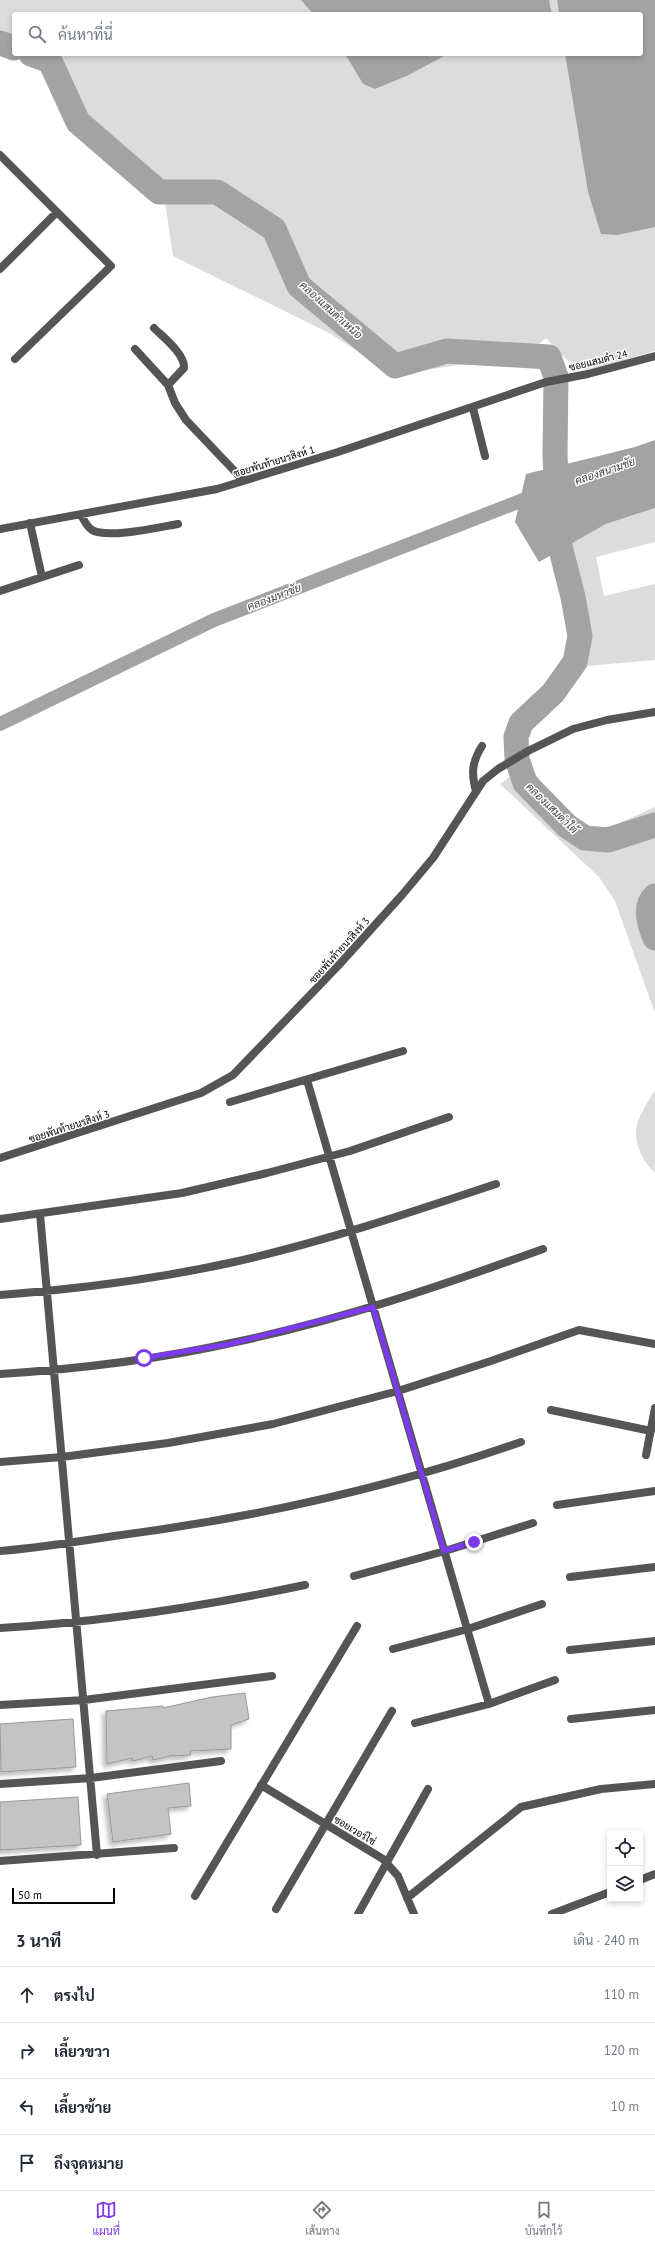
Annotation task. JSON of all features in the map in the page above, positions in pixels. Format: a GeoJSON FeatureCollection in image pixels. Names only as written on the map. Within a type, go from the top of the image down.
{"type":"FeatureCollection","features":[{"type":"Feature","properties":{"kind":"street"},"geometry":{"type":"LineString","coordinates":[[1,159],[111,266],[15,359]]}},
{"type":"Feature","properties":{"kind":"street"},"geometry":{"type":"LineString","coordinates":[[0,269],[57,212]]}},
{"type":"Feature","properties":{"kind":"street"},"geometry":{"type":"LineString","coordinates":[[154,328],[180,356],[184,364],[184,368],[168,385]]}},
{"type":"Feature","properties":{"kind":"street"},"geometry":{"type":"LineString","coordinates":[[135,349],[168,385],[175,403],[186,420],[243,480]]}},
{"type":"Feature","properties":{"kind":"street","name":"ซอยแสมดำ 24"},"geometry":{"type":"LineString","coordinates":[[546,382],[588,374],[655,356]]}},
{"type":"Feature","properties":{"kind":"street","name":"ซอยพันท้ายนรสิงห์ 1"},"geometry":{"type":"LineString","coordinates":[[0,529],[217,489],[473,408],[546,382]]}},
{"type":"Feature","properties":{"kind":"street"},"geometry":{"type":"LineString","coordinates":[[473,408],[485,456]]}},
{"type":"Feature","properties":{"kind":"street"},"geometry":{"type":"LineString","coordinates":[[81,515],[90,529],[98,533],[135,531],[178,524]]}},
{"type":"Feature","properties":{"kind":"street"},"geometry":{"type":"LineString","coordinates":[[30,523],[42,577]]}},
{"type":"Feature","properties":{"kind":"street"},"geometry":{"type":"LineString","coordinates":[[0,591],[79,566]]}},
{"type":"Feature","properties":{"kind":"street","name":"ซอยพันท้ายนรสิงห์ 3"},"geometry":{"type":"LineString","coordinates":[[0,1158],[201,1093],[233,1075],[337,967],[402,895],[433,858],[483,781],[498,769],[528,751],[573,729],[607,720],[655,712]]}},
{"type":"Feature","properties":{"kind":"street"},"geometry":{"type":"LineString","coordinates":[[476,791],[472,776],[472,765],[482,746]]}},
{"type":"Feature","properties":{"kind":"street"},"geometry":{"type":"LineString","coordinates":[[230,1102],[403,1051]]}},
{"type":"Feature","properties":{"kind":"street"},"geometry":{"type":"LineString","coordinates":[[307,1080],[489,1704]]}},
{"type":"Feature","properties":{"kind":"street"},"geometry":{"type":"LineString","coordinates":[[0,1219],[182,1193],[267,1173],[330,1156],[448,1118]]}},
{"type":"Feature","properties":{"kind":"street"},"geometry":{"type":"LineString","coordinates":[[0,1295],[47,1292],[105,1285],[234,1262],[389,1220],[496,1184]]}},
{"type":"Feature","properties":{"kind":"street"},"geometry":{"type":"LineString","coordinates":[[40,1214],[98,1855]]}},
{"type":"Feature","properties":{"kind":"street"},"geometry":{"type":"LineString","coordinates":[[0,1374],[114,1363],[230,1344],[373,1307],[543,1250]]}},
{"type":"Feature","properties":{"kind":"street"},"geometry":{"type":"LineString","coordinates":[[0,1462],[62,1457],[168,1443],[273,1424],[398,1391],[491,1361],[579,1330],[655,1344]]}},
{"type":"Feature","properties":{"kind":"street"},"geometry":{"type":"LineString","coordinates":[[646,1455],[655,1408]]}},
{"type":"Feature","properties":{"kind":"street"},"geometry":{"type":"LineString","coordinates":[[551,1410],[651,1431]]}},
{"type":"Feature","properties":{"kind":"street"},"geometry":{"type":"LineString","coordinates":[[0,1551],[70,1543],[225,1519],[342,1495],[422,1474],[521,1442]]}},
{"type":"Feature","properties":{"kind":"street"},"geometry":{"type":"LineString","coordinates":[[557,1505],[655,1491]]}},
{"type":"Feature","properties":{"kind":"street"},"geometry":{"type":"LineString","coordinates":[[354,1576],[444,1551],[533,1523]]}},
{"type":"Feature","properties":{"kind":"street"},"geometry":{"type":"LineString","coordinates":[[570,1577],[655,1567]]}},
{"type":"Feature","properties":{"kind":"street"},"geometry":{"type":"LineString","coordinates":[[0,1628],[76,1621],[193,1605],[305,1585]]}},
{"type":"Feature","properties":{"kind":"street"},"geometry":{"type":"LineString","coordinates":[[393,1649],[468,1629],[542,1604]]}},
{"type":"Feature","properties":{"kind":"street"},"geometry":{"type":"LineString","coordinates":[[195,1896],[357,1626]]}},
{"type":"Feature","properties":{"kind":"street"},"geometry":{"type":"LineString","coordinates":[[570,1650],[655,1641]]}},
{"type":"Feature","properties":{"kind":"street"},"geometry":{"type":"LineString","coordinates":[[0,1705],[84,1700],[272,1676]]}},
{"type":"Feature","properties":{"kind":"street"},"geometry":{"type":"LineString","coordinates":[[415,1724],[489,1704],[555,1680]]}},
{"type":"Feature","properties":{"kind":"street"},"geometry":{"type":"LineString","coordinates":[[571,1719],[655,1710]]}},
{"type":"Feature","properties":{"kind":"street"},"geometry":{"type":"LineString","coordinates":[[276,1909],[392,1711]]}},
{"type":"Feature","properties":{"kind":"street"},"geometry":{"type":"LineString","coordinates":[[0,1784],[90,1778],[221,1761]]}},
{"type":"Feature","properties":{"kind":"street"},"geometry":{"type":"LineString","coordinates":[[407,1898],[521,1807],[601,1789],[655,1784]]}},
{"type":"Feature","properties":{"kind":"street","name":"ซอยเวอร์โซ่"},"geometry":{"type":"LineString","coordinates":[[261,1785],[326,1824],[386,1863],[398,1876],[414,1914]]}},
{"type":"Feature","properties":{"kind":"street"},"geometry":{"type":"LineString","coordinates":[[358,1914],[428,1789]]}},
{"type":"Feature","properties":{"kind":"street"},"geometry":{"type":"LineString","coordinates":[[0,1861],[98,1855],[174,1848]]}},
{"type":"Feature","properties":{"kind":"street"},"geometry":{"type":"LineString","coordinates":[[643,1879],[655,1874]]}},
{"type":"Feature","properties":{"kind":"street"},"geometry":{"type":"LineString","coordinates":[[552,1914],[607,1893]]}},
{"type":"Feature","properties":{"kind":"shaded area"},"geometry":{"type":"Polygon","coordinates":[[[0,0],[301,0],[311,12],[12,12],[12,37],[0,33],[0,0]]]}},
{"type":"Feature","properties":{"kind":"shaded area"},"geometry":{"type":"Polygon","coordinates":[[[549,0],[557,0],[559,12],[552,12],[549,0]]]}},
{"type":"Feature","properties":{"kind":"shaded area"},"geometry":{"type":"Polygon","coordinates":[[[57,56],[346,56],[363,84],[375,89],[407,76],[444,56],[565,56],[588,192],[618,235],[655,227],[655,351],[588,371],[567,360],[546,338],[519,362],[458,365],[393,375],[331,334],[173,256],[165,202],[111,135],[79,108],[57,56]]]}},
{"type":"Feature","properties":{"kind":"shaded area"},"geometry":{"type":"Polygon","coordinates":[[[655,508],[655,542],[596,557],[604,596],[655,584],[655,660],[586,666],[587,606],[569,545],[606,524],[655,508]]]}},
{"type":"Feature","properties":{"kind":"shaded area"},"geometry":{"type":"Polygon","coordinates":[[[529,762],[550,799],[584,829],[613,826],[655,807],[655,1013],[615,901],[599,877],[500,784],[529,762]]]}},
{"type":"Feature","properties":{"kind":"shaded area"},"geometry":{"type":"Polygon","coordinates":[[[655,1090],[655,1173],[642,1156],[639,1149],[636,1128],[644,1109],[655,1090]]]}},
{"type":"Feature","properties":{"kind":"water"},"geometry":{"type":"Polygon","coordinates":[[[301,0],[549,0],[552,12],[311,12],[301,0]]]}},
{"type":"Feature","properties":{"kind":"water"},"geometry":{"type":"Polygon","coordinates":[[[557,0],[655,0],[655,227],[618,235],[601,234],[588,192],[565,56],[643,56],[643,12],[559,12],[557,0]]]}},
{"type":"Feature","properties":{"kind":"water"},"geometry":{"type":"Polygon","coordinates":[[[346,56],[444,56],[407,76],[375,89],[363,84],[346,56]]]}},
{"type":"Feature","properties":{"kind":"water","name":"คลองสนามชัย"},"geometry":{"type":"Polygon","coordinates":[[[655,440],[655,508],[606,524],[539,562],[515,522],[526,474],[635,447],[655,440]]]}},
{"type":"Feature","properties":{"kind":"building"},"geometry":{"type":"Polygon","coordinates":[[[245,1693],[249,1719],[231,1725],[231,1749],[190,1751],[191,1755],[174,1755],[153,1760],[152,1756],[133,1761],[132,1758],[107,1764],[106,1711],[163,1706],[163,1708],[212,1697],[245,1693]]]}},
{"type":"Feature","properties":{"kind":"building"},"geometry":{"type":"Polygon","coordinates":[[[73,1719],[76,1767],[1,1772],[0,1724],[73,1719]]]}},
{"type":"Feature","properties":{"kind":"building"},"geometry":{"type":"Polygon","coordinates":[[[189,1783],[191,1806],[168,1808],[171,1834],[113,1842],[107,1794],[189,1783]]]}},
{"type":"Feature","properties":{"kind":"building"},"geometry":{"type":"Polygon","coordinates":[[[78,1797],[81,1845],[0,1850],[0,1802],[78,1797]]]}},
{"type":"Feature","properties":{"kind":"waterway","name":"คลองแสมดำเหนือ"},"geometry":{"type":"LineString","coordinates":[[0,43],[12,47]]}},
{"type":"Feature","properties":{"kind":"waterway","name":"คลองแสมดำเหนือ"},"geometry":{"type":"LineString","coordinates":[[36,56],[50,61],[78,122],[159,192],[217,192],[274,229],[299,286],[395,366],[447,351],[549,357],[556,377],[555,455],[559,542],[573,597],[580,636],[575,662],[553,693],[521,723],[516,737],[517,759],[525,783],[567,826],[585,838],[608,840],[655,825]]}},
{"type":"Feature","properties":{"kind":"waterway","name":"คลองมหาชัย"},"geometry":{"type":"LineString","coordinates":[[0,724],[214,620],[536,495]]}},
{"type":"Feature","properties":{"kind":"waterway","name":"คลองแสมดำใต้"},"geometry":{"type":"LineString","coordinates":[[655,896],[651,900],[648,911],[651,928],[655,938]]}},
{"type":"Feature","properties":{"kind":"route"},"geometry":{"type":"LineString","coordinates":[[144,1358],[230,1344],[373,1307],[444,1551],[474,1542]]}}]}
